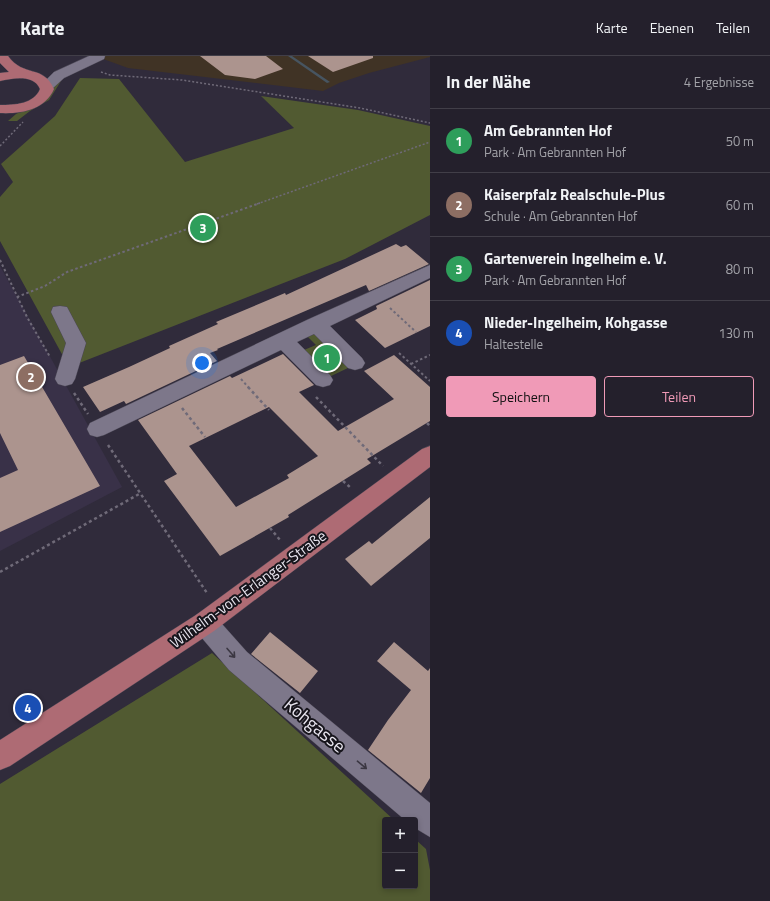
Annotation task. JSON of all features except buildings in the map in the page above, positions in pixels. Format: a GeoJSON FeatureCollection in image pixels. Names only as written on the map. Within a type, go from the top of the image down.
{"type":"FeatureCollection","features":[{"type":"Feature","properties":{"kind":"main road"},"geometry":{"type":"LineString","coordinates":[[0,109],[19,108],[39,101],[46,92],[46,86],[40,79],[27,75],[8,65],[2,56]]}},
{"type":"Feature","properties":{"kind":"main road"},"geometry":{"type":"LineString","coordinates":[[0,77],[27,75]]}},
{"type":"Feature","properties":{"kind":"main road"},"geometry":{"type":"LineString","coordinates":[[0,122],[19,108]]}},
{"type":"Feature","properties":{"kind":"main road","name":"Wilhelm-von-Erlanger-Straße"},"geometry":{"type":"LineString","coordinates":[[0,756],[205,624],[430,454]]}},
{"type":"Feature","properties":{"kind":"street"},"geometry":{"type":"LineString","coordinates":[[27,75],[47,74],[99,56]]}},
{"type":"Feature","properties":{"kind":"street"},"geometry":{"type":"LineString","coordinates":[[46,86],[55,77],[83,62]]}},
{"type":"Feature","properties":{"kind":"street"},"geometry":{"type":"LineString","coordinates":[[98,429],[229,365],[430,271]]}},
{"type":"Feature","properties":{"kind":"street"},"geometry":{"type":"LineString","coordinates":[[60,312],[76,343],[65,379]]}},
{"type":"Feature","properties":{"kind":"street"},"geometry":{"type":"LineString","coordinates":[[316,324],[355,363]]}},
{"type":"Feature","properties":{"kind":"street"},"geometry":{"type":"LineString","coordinates":[[283,340],[322,386]]}},
{"type":"Feature","properties":{"kind":"street","name":"Kohgasse"},"geometry":{"type":"LineString","coordinates":[[205,624],[238,660],[430,822]]}},
{"type":"Feature","properties":{"kind":"path"},"geometry":{"type":"LineString","coordinates":[[83,62],[110,75],[182,80],[360,108],[430,123]]}},
{"type":"Feature","properties":{"kind":"path"},"geometry":{"type":"LineString","coordinates":[[0,146],[20,126]]}},
{"type":"Feature","properties":{"kind":"path"},"geometry":{"type":"LineString","coordinates":[[17,297],[45,286],[67,272],[430,142]]}},
{"type":"Feature","properties":{"kind":"path"},"geometry":{"type":"LineString","coordinates":[[376,296],[416,332]]}},
{"type":"Feature","properties":{"kind":"path"},"geometry":{"type":"LineString","coordinates":[[399,353],[430,381]]}},
{"type":"Feature","properties":{"kind":"path"},"geometry":{"type":"LineString","coordinates":[[411,364],[430,355]]}},
{"type":"Feature","properties":{"kind":"path"},"geometry":{"type":"LineString","coordinates":[[229,365],[269,410]]}},
{"type":"Feature","properties":{"kind":"path"},"geometry":{"type":"LineString","coordinates":[[322,386],[316,396],[396,480]]}},
{"type":"Feature","properties":{"kind":"path"},"geometry":{"type":"LineString","coordinates":[[171,394],[205,437]]}},
{"type":"Feature","properties":{"kind":"path"},"geometry":{"type":"LineString","coordinates":[[427,423],[430,426]]}},
{"type":"Feature","properties":{"kind":"path"},"geometry":{"type":"LineString","coordinates":[[0,572],[141,493]]}},
{"type":"Feature","properties":{"kind":"shaded area"},"geometry":{"type":"Polygon","coordinates":[[[95,56],[430,57],[369,73],[339,83],[323,91],[128,68],[95,56]]]}},
{"type":"Feature","properties":{"kind":"shaded area"},"geometry":{"type":"Polygon","coordinates":[[[0,266],[122,487],[0,551],[0,266]]]}},
{"type":"Feature","properties":{"kind":"green space"},"geometry":{"type":"Polygon","coordinates":[[[63,78],[49,100],[30,111],[17,121],[8,121],[16,114],[46,100],[50,95],[52,87],[63,78]]]}},
{"type":"Feature","properties":{"kind":"green space"},"geometry":{"type":"Polygon","coordinates":[[[80,78],[119,79],[185,162],[294,128],[261,96],[358,110],[430,126],[430,215],[345,259],[69,367],[0,241],[0,197],[13,182],[1,164],[55,116],[80,78]]]}},
{"type":"Feature","properties":{"kind":"green space"},"geometry":{"type":"Polygon","coordinates":[[[315,331],[350,367],[329,377],[304,350],[316,345],[306,335],[315,331]]]}},
{"type":"Feature","properties":{"kind":"green space"},"geometry":{"type":"Polygon","coordinates":[[[212,653],[391,817],[382,817],[382,889],[418,889],[418,842],[426,849],[430,870],[430,901],[0,901],[0,784],[212,653]]]}},
{"type":"Feature","properties":{"kind":"waterway"},"geometry":{"type":"LineString","coordinates":[[290,56],[328,82]]}},
{"type":"Feature","properties":{"kind":"place","name":"Gartenverein Ingelheim e. V."},"geometry":{"type":"Point","coordinates":[203,228]}},
{"type":"Feature","properties":{"kind":"place","name":"Am Gebrannten Hof"},"geometry":{"type":"Point","coordinates":[327,358]}},
{"type":"Feature","properties":{"kind":"place","name":"Kaiserpfalz Realschule-Plus"},"geometry":{"type":"Point","coordinates":[31,377]}},
{"type":"Feature","properties":{"kind":"place","name":"Nieder-Ingelheim, Kohgasse"},"geometry":{"type":"Point","coordinates":[28,708]}}]}
